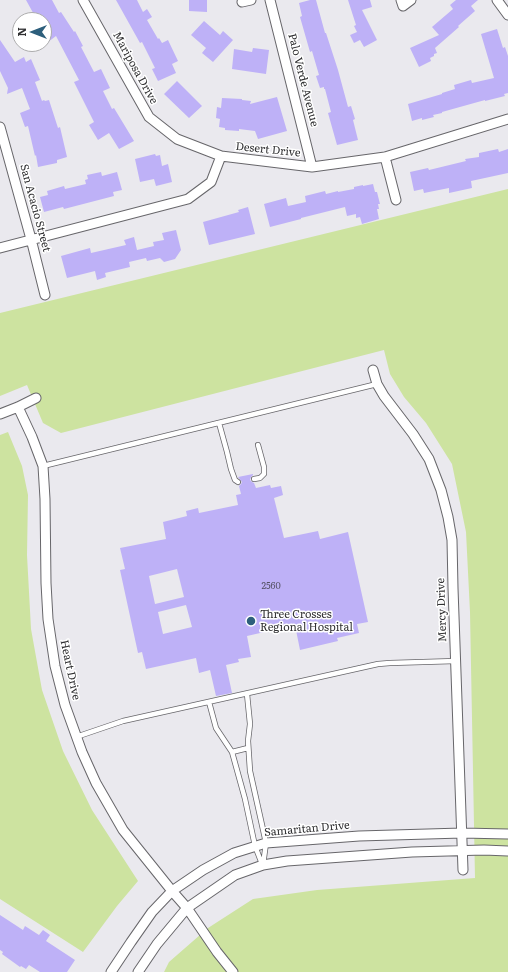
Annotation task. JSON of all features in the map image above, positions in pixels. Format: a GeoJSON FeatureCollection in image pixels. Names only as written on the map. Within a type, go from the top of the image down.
{"type":"FeatureCollection","features":[{"type":"Feature","properties":{"kind":"street","name":"Mariposa Drive"},"geometry":{"type":"LineString","coordinates":[[83,0],[149,117],[177,139],[221,156]]}},
{"type":"Feature","properties":{"kind":"street","name":"Palo Verde Avenue"},"geometry":{"type":"LineString","coordinates":[[270,0],[312,167]]}},
{"type":"Feature","properties":{"kind":"street"},"geometry":{"type":"LineString","coordinates":[[402,3],[411,0]]}},
{"type":"Feature","properties":{"kind":"street"},"geometry":{"type":"LineString","coordinates":[[497,0],[508,15]]}},
{"type":"Feature","properties":{"kind":"street","name":"Desert Drive"},"geometry":{"type":"LineString","coordinates":[[0,248],[188,200],[211,182],[221,156],[312,167],[385,157],[508,119]]}},
{"type":"Feature","properties":{"kind":"street","name":"San Acacio Street"},"geometry":{"type":"LineString","coordinates":[[0,127],[45,295]]}},
{"type":"Feature","properties":{"kind":"street"},"geometry":{"type":"LineString","coordinates":[[385,157],[396,200]]}},
{"type":"Feature","properties":{"kind":"street","name":"Mercy Drive"},"geometry":{"type":"LineString","coordinates":[[373,370],[377,384],[384,396],[413,434],[429,459],[441,490],[448,517],[452,540],[463,870]]}},
{"type":"Feature","properties":{"kind":"street"},"geometry":{"type":"LineString","coordinates":[[0,414],[18,408],[36,398]]}},
{"type":"Feature","properties":{"kind":"street","name":"Heart Drive"},"geometry":{"type":"LineString","coordinates":[[18,408],[32,437],[43,466],[48,619],[55,666],[65,705],[76,737],[96,783],[123,830],[187,908],[217,952],[233,972]]}},
{"type":"Feature","properties":{"kind":"street","name":"Samaritan Drive"},"geometry":{"type":"LineString","coordinates":[[112,972],[152,912],[172,891],[203,870],[234,853],[266,843],[359,836],[462,833],[508,834]]}},
{"type":"Feature","properties":{"kind":"street"},"geometry":{"type":"LineString","coordinates":[[138,972],[157,944],[187,908],[236,875],[263,865],[286,861],[412,852],[508,851]]}},
{"type":"Feature","properties":{"kind":"lane"},"geometry":{"type":"LineString","coordinates":[[43,466],[377,384]]}},
{"type":"Feature","properties":{"kind":"lane"},"geometry":{"type":"LineString","coordinates":[[219,423],[231,469],[235,480],[238,482]]}},
{"type":"Feature","properties":{"kind":"lane"},"geometry":{"type":"LineString","coordinates":[[254,479],[260,478],[264,474],[264,467],[258,445]]}},
{"type":"Feature","properties":{"kind":"lane"},"geometry":{"type":"LineString","coordinates":[[76,737],[123,721],[378,664],[456,661]]}},
{"type":"Feature","properties":{"kind":"lane"},"geometry":{"type":"LineString","coordinates":[[247,694],[250,724],[248,741],[250,771],[266,843],[263,865]]}},
{"type":"Feature","properties":{"kind":"lane"},"geometry":{"type":"LineString","coordinates":[[209,702],[216,728],[232,752],[245,799],[255,846],[263,865]]}},
{"type":"Feature","properties":{"kind":"lane"},"geometry":{"type":"LineString","coordinates":[[232,752],[248,748]]}},
{"type":"Feature","properties":{"kind":"green space"},"geometry":{"type":"Polygon","coordinates":[[[508,189],[508,972],[164,972],[169,962],[208,928],[253,899],[317,890],[475,878],[470,612],[466,532],[452,464],[426,423],[404,397],[390,374],[384,350],[61,433],[43,423],[27,385],[0,396],[0,313],[508,189]]]}},
{"type":"Feature","properties":{"kind":"green space"},"geometry":{"type":"Polygon","coordinates":[[[8,432],[22,466],[28,495],[27,555],[31,629],[42,690],[63,751],[92,810],[138,881],[117,906],[83,952],[0,899],[0,435],[8,432]]]}},
{"type":"Feature","properties":{"kind":"building"},"geometry":{"type":"Polygon","coordinates":[[[26,0],[52,0],[59,13],[61,12],[74,32],[75,31],[83,46],[81,47],[94,72],[101,69],[110,88],[103,91],[112,109],[114,108],[134,141],[119,149],[109,133],[98,140],[89,125],[94,122],[74,82],[79,80],[56,36],[52,39],[52,12],[33,12],[26,0]]]}},
{"type":"Feature","properties":{"kind":"building"},"geometry":{"type":"Polygon","coordinates":[[[116,0],[137,0],[143,12],[147,9],[152,17],[147,20],[158,39],[159,38],[162,43],[168,40],[178,61],[172,64],[176,73],[158,81],[152,69],[155,68],[142,42],[140,43],[116,0]]]}},
{"type":"Feature","properties":{"kind":"building"},"geometry":{"type":"Polygon","coordinates":[[[189,0],[207,0],[207,12],[189,11],[189,0]]]}},
{"type":"Feature","properties":{"kind":"building"},"geometry":{"type":"Polygon","coordinates":[[[316,0],[348,107],[351,106],[355,119],[353,120],[358,140],[337,145],[328,113],[331,112],[325,89],[324,87],[320,88],[316,76],[319,75],[312,51],[310,52],[300,17],[302,16],[299,3],[316,0]]]}},
{"type":"Feature","properties":{"kind":"building"},"geometry":{"type":"Polygon","coordinates":[[[348,0],[370,0],[372,7],[362,10],[377,40],[364,47],[360,40],[354,43],[350,35],[357,32],[354,26],[356,25],[348,0]]]}},
{"type":"Feature","properties":{"kind":"building"},"geometry":{"type":"Polygon","coordinates":[[[456,0],[478,0],[471,6],[475,11],[435,48],[437,53],[430,58],[431,61],[419,67],[410,48],[439,35],[432,27],[453,9],[450,5],[456,0]]]}},
{"type":"Feature","properties":{"kind":"building"},"geometry":{"type":"Polygon","coordinates":[[[204,21],[220,35],[223,31],[233,40],[213,62],[202,53],[206,48],[191,35],[204,21]]]}},
{"type":"Feature","properties":{"kind":"building"},"geometry":{"type":"Polygon","coordinates":[[[497,29],[503,48],[505,47],[508,56],[508,93],[504,94],[505,96],[442,112],[433,115],[434,117],[412,121],[408,104],[455,89],[454,85],[471,80],[472,83],[494,78],[481,34],[497,29]]]}},
{"type":"Feature","properties":{"kind":"building"},"geometry":{"type":"Polygon","coordinates":[[[0,40],[15,62],[24,57],[26,62],[31,59],[40,80],[35,82],[42,101],[49,100],[58,128],[60,127],[67,157],[57,160],[57,163],[38,167],[28,126],[25,127],[20,113],[30,109],[22,88],[7,94],[8,88],[0,71],[0,40]]]}},
{"type":"Feature","properties":{"kind":"building"},"geometry":{"type":"Polygon","coordinates":[[[253,48],[269,50],[266,74],[232,69],[234,49],[252,52],[253,48]]]}},
{"type":"Feature","properties":{"kind":"building"},"geometry":{"type":"Polygon","coordinates":[[[177,81],[202,106],[189,118],[164,94],[177,81]]]}},
{"type":"Feature","properties":{"kind":"building"},"geometry":{"type":"Polygon","coordinates":[[[277,97],[287,131],[258,139],[255,131],[239,129],[239,131],[225,130],[225,128],[219,127],[220,119],[216,118],[217,107],[221,108],[222,98],[242,99],[251,101],[250,104],[277,97]]]}},
{"type":"Feature","properties":{"kind":"building"},"geometry":{"type":"Polygon","coordinates":[[[498,149],[499,152],[508,149],[508,173],[471,181],[472,188],[449,193],[449,188],[424,193],[423,189],[414,191],[410,172],[428,168],[429,170],[466,161],[465,159],[479,157],[479,153],[498,149]]]}},
{"type":"Feature","properties":{"kind":"building"},"geometry":{"type":"Polygon","coordinates":[[[155,154],[156,156],[160,155],[162,166],[168,164],[172,182],[156,186],[154,179],[140,182],[135,159],[155,154]]]}},
{"type":"Feature","properties":{"kind":"building"},"geometry":{"type":"Polygon","coordinates":[[[101,172],[102,176],[117,172],[122,190],[113,192],[114,196],[64,209],[63,207],[44,212],[40,197],[48,195],[47,191],[64,186],[65,189],[86,184],[85,180],[88,179],[87,175],[101,172]]]}},
{"type":"Feature","properties":{"kind":"building"},"geometry":{"type":"Polygon","coordinates":[[[373,184],[380,204],[378,204],[379,209],[377,209],[379,219],[362,224],[360,217],[356,218],[356,214],[347,216],[345,207],[270,227],[264,204],[286,198],[288,206],[306,202],[305,196],[325,191],[326,194],[338,192],[354,189],[354,187],[373,184]]]}},
{"type":"Feature","properties":{"kind":"building"},"geometry":{"type":"Polygon","coordinates":[[[248,207],[255,234],[209,245],[203,222],[239,212],[238,210],[248,207]]]}},
{"type":"Feature","properties":{"kind":"building"},"geometry":{"type":"Polygon","coordinates":[[[176,230],[181,250],[175,259],[164,262],[160,258],[147,261],[146,258],[129,262],[130,267],[105,273],[106,277],[97,280],[95,271],[67,278],[61,256],[90,248],[91,253],[126,245],[124,240],[134,237],[137,250],[154,246],[153,242],[164,240],[162,233],[176,230]]]}},
{"type":"Feature","properties":{"kind":"building"},"geometry":{"type":"Polygon","coordinates":[[[253,474],[250,480],[254,483],[256,488],[270,485],[271,488],[281,486],[283,495],[274,498],[284,538],[318,531],[320,539],[348,532],[368,622],[357,624],[359,633],[337,638],[338,641],[300,650],[295,625],[247,636],[251,657],[238,659],[239,662],[226,665],[232,693],[216,696],[210,670],[199,673],[196,658],[146,669],[142,652],[138,653],[120,570],[125,569],[120,548],[166,539],[163,522],[187,516],[186,511],[198,508],[199,513],[238,505],[236,495],[241,494],[239,486],[242,482],[238,477],[253,474]],[[177,569],[149,576],[155,604],[184,597],[177,569]],[[186,605],[158,612],[163,634],[192,627],[186,605]]]}},
{"type":"Feature","properties":{"kind":"building"},"geometry":{"type":"Polygon","coordinates":[[[0,915],[23,930],[25,926],[39,935],[43,930],[50,935],[46,941],[75,960],[67,972],[40,972],[29,965],[26,969],[21,966],[20,967],[2,954],[3,952],[0,950],[0,915]]]}},
{"type":"Feature","properties":{"kind":"place","name":"Three Crosses Regional Hospital"},"geometry":{"type":"Point","coordinates":[251,621]}}]}
